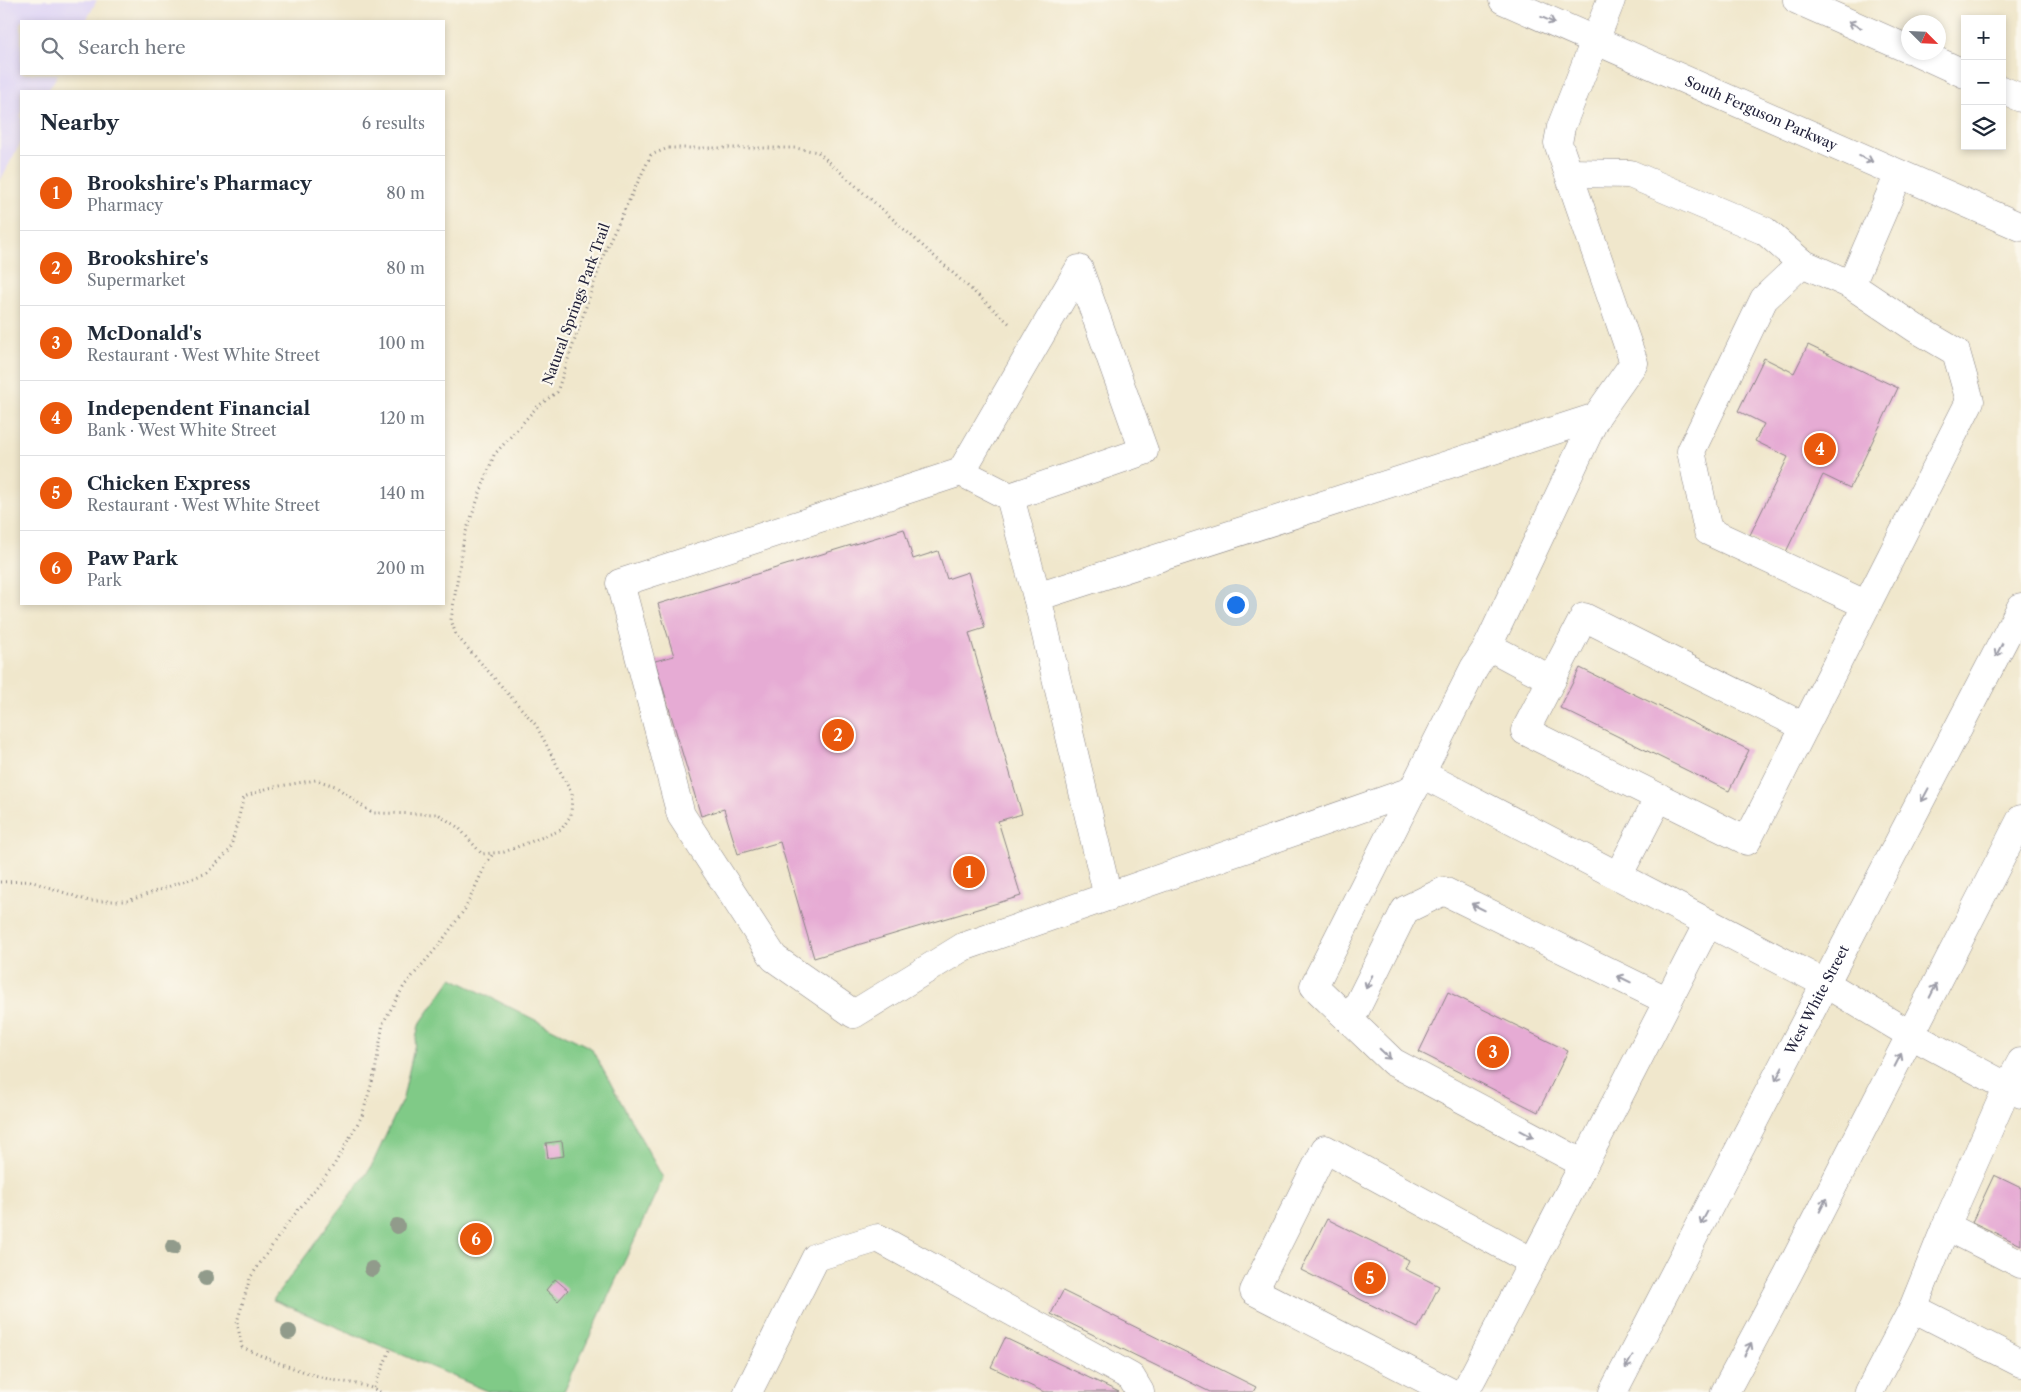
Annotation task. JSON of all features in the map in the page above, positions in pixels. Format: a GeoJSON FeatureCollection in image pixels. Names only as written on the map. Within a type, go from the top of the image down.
{"type":"FeatureCollection","features":[{"type":"Feature","properties":{"kind":"main road","name":"South Ferguson Parkway"},"geometry":{"type":"LineString","coordinates":[[1503,0],[2021,227]]}},
{"type":"Feature","properties":{"kind":"main road"},"geometry":{"type":"LineString","coordinates":[[1584,1164],[1393,1062],[1314,986],[1474,668],[1488,646],[1596,417],[1634,363],[1558,143],[1558,135],[1611,0]]}},
{"type":"Feature","properties":{"kind":"main road"},"geometry":{"type":"LineString","coordinates":[[1797,0],[1901,46]]}},
{"type":"Feature","properties":{"kind":"main road"},"geometry":{"type":"LineString","coordinates":[[1934,60],[1961,72]]}},
{"type":"Feature","properties":{"kind":"main road"},"geometry":{"type":"LineString","coordinates":[[2006,92],[2021,98]]}},
{"type":"Feature","properties":{"kind":"main road"},"geometry":{"type":"LineString","coordinates":[[1569,173],[1630,174],[1765,231],[1802,263],[1851,285],[1915,328],[1956,352],[1970,401],[1748,840],[1525,731],[1584,617],[1805,727]]}},
{"type":"Feature","properties":{"kind":"main road"},"geometry":{"type":"LineString","coordinates":[[1851,285],[1899,174]]}},
{"type":"Feature","properties":{"kind":"main road"},"geometry":{"type":"LineString","coordinates":[[1802,263],[1764,299],[1691,451],[1708,531],[1867,605]]}},
{"type":"Feature","properties":{"kind":"main road"},"geometry":{"type":"LineString","coordinates":[[961,472],[1010,497],[1144,451],[1078,269],[961,472],[620,583],[681,815],[774,958],[854,1014],[963,948],[1108,897],[1418,782],[1618,876],[1826,984],[1911,1035],[2014,1091]]}},
{"type":"Feature","properties":{"kind":"main road"},"geometry":{"type":"LineString","coordinates":[[1037,597],[1596,417]]}},
{"type":"Feature","properties":{"kind":"main road"},"geometry":{"type":"LineString","coordinates":[[1010,497],[1037,597],[1108,897]]}},
{"type":"Feature","properties":{"kind":"main road","name":"West White Street"},"geometry":{"type":"LineString","coordinates":[[1613,1392],[2021,607]]}},
{"type":"Feature","properties":{"kind":"main road"},"geometry":{"type":"LineString","coordinates":[[1488,646],[1552,680]]}},
{"type":"Feature","properties":{"kind":"main road"},"geometry":{"type":"LineString","coordinates":[[1618,876],[1659,797]]}},
{"type":"Feature","properties":{"kind":"main road"},"geometry":{"type":"LineString","coordinates":[[1725,1392],[2021,819]]}},
{"type":"Feature","properties":{"kind":"main road"},"geometry":{"type":"LineString","coordinates":[[1350,1021],[1405,910],[1444,891],[1668,1001]]}},
{"type":"Feature","properties":{"kind":"main road"},"geometry":{"type":"LineString","coordinates":[[1465,1392],[1708,923]]}},
{"type":"Feature","properties":{"kind":"main road"},"geometry":{"type":"LineString","coordinates":[[1868,1392],[1913,1308],[1946,1226],[2014,1091],[2021,1062]]}},
{"type":"Feature","properties":{"kind":"main road"},"geometry":{"type":"LineString","coordinates":[[1450,1392],[1254,1291],[1325,1149],[1533,1262]]}},
{"type":"Feature","properties":{"kind":"main road"},"geometry":{"type":"LineString","coordinates":[[1946,1226],[2021,1264]]}},
{"type":"Feature","properties":{"kind":"main road"},"geometry":{"type":"LineString","coordinates":[[748,1392],[816,1257],[878,1238],[1130,1377],[1140,1392]]}},
{"type":"Feature","properties":{"kind":"main road"},"geometry":{"type":"LineString","coordinates":[[1913,1308],[2021,1363]]}},
{"type":"Feature","properties":{"kind":"path","name":"Natural Springs Park Trail"},"geometry":{"type":"LineString","coordinates":[[494,852],[504,852],[562,830],[571,815],[572,794],[536,725],[456,635],[451,620],[464,538],[494,454],[537,407],[557,392],[606,248],[651,155],[668,148],[795,148],[818,152],[1007,322],[1036,343]]}},
{"type":"Feature","properties":{"kind":"path"},"geometry":{"type":"LineString","coordinates":[[0,882],[30,881],[89,901],[128,901],[207,873],[230,850],[244,797],[268,788],[316,780],[335,786],[372,813],[438,814],[459,828],[482,854],[494,852]]}},
{"type":"Feature","properties":{"kind":"path"},"geometry":{"type":"LineString","coordinates":[[380,1392],[374,1388],[330,1379],[278,1364],[242,1347],[237,1322],[250,1278],[287,1224],[334,1165],[362,1116],[375,1072],[383,1023],[404,986],[439,946],[465,910],[486,864],[494,852]]}},
{"type":"Feature","properties":{"kind":"path"},"geometry":{"type":"LineString","coordinates":[[374,1388],[390,1350]]}},
{"type":"Feature","properties":{"kind":"shaded area"},"geometry":{"type":"Polygon","coordinates":[[[0,0],[97,0],[87,20],[20,20],[20,75],[57,75],[49,90],[20,90],[20,144],[0,181],[0,0]]]}},
{"type":"Feature","properties":{"kind":"green space"},"geometry":{"type":"Polygon","coordinates":[[[452,978],[591,1048],[663,1178],[564,1392],[490,1392],[273,1300],[370,1169],[403,1098],[419,1025],[452,978]]]}},
{"type":"Feature","properties":{"kind":"building"},"geometry":{"type":"Polygon","coordinates":[[[1808,345],[1898,388],[1850,488],[1823,475],[1785,554],[1749,537],[1788,457],[1755,441],[1764,424],[1738,411],[1764,358],[1794,373],[1808,345]]]}},
{"type":"Feature","properties":{"kind":"building"},"geometry":{"type":"Polygon","coordinates":[[[904,529],[913,559],[938,551],[947,579],[968,572],[985,628],[969,633],[1022,814],[998,821],[1021,896],[814,958],[780,842],[738,854],[724,809],[701,816],[655,661],[674,656],[658,604],[904,529]]]}},
{"type":"Feature","properties":{"kind":"building"},"geometry":{"type":"Polygon","coordinates":[[[1580,668],[1749,750],[1729,791],[1560,708],[1580,668]]]}},
{"type":"Feature","properties":{"kind":"building"},"geometry":{"type":"Polygon","coordinates":[[[1448,992],[1568,1051],[1538,1112],[1419,1052],[1448,992]]]}},
{"type":"Feature","properties":{"kind":"building"},"geometry":{"type":"Polygon","coordinates":[[[562,1141],[564,1156],[548,1158],[546,1143],[562,1141]]]}},
{"type":"Feature","properties":{"kind":"building"},"geometry":{"type":"Polygon","coordinates":[[[1994,1175],[2021,1188],[2021,1245],[1972,1222],[1994,1175]]]}},
{"type":"Feature","properties":{"kind":"building"},"geometry":{"type":"Polygon","coordinates":[[[1327,1219],[1409,1260],[1405,1269],[1439,1286],[1418,1328],[1301,1270],[1327,1219]]]}},
{"type":"Feature","properties":{"kind":"building"},"geometry":{"type":"Polygon","coordinates":[[[555,1279],[568,1290],[558,1301],[546,1290],[555,1279]]]}},
{"type":"Feature","properties":{"kind":"building"},"geometry":{"type":"Polygon","coordinates":[[[1063,1291],[1256,1387],[1253,1392],[1210,1392],[1051,1314],[1063,1291]]]}},
{"type":"Feature","properties":{"kind":"building"},"geometry":{"type":"Polygon","coordinates":[[[1005,1338],[1119,1392],[1044,1392],[991,1367],[1005,1338]]]}},
{"type":"Feature","properties":{"kind":"place","name":"Independent Financial"},"geometry":{"type":"Point","coordinates":[1820,449]}},
{"type":"Feature","properties":{"kind":"place","name":"Brookshire's"},"geometry":{"type":"Point","coordinates":[838,735]}},
{"type":"Feature","properties":{"kind":"place","name":"Brookshire's Pharmacy"},"geometry":{"type":"Point","coordinates":[969,872]}},
{"type":"Feature","properties":{"kind":"place","name":"McDonald's"},"geometry":{"type":"Point","coordinates":[1493,1052]}},
{"type":"Feature","properties":{"kind":"place","name":"Paw Park"},"geometry":{"type":"Point","coordinates":[476,1239]}},
{"type":"Feature","properties":{"kind":"place","name":"Chicken Express"},"geometry":{"type":"Point","coordinates":[1370,1278]}}]}
